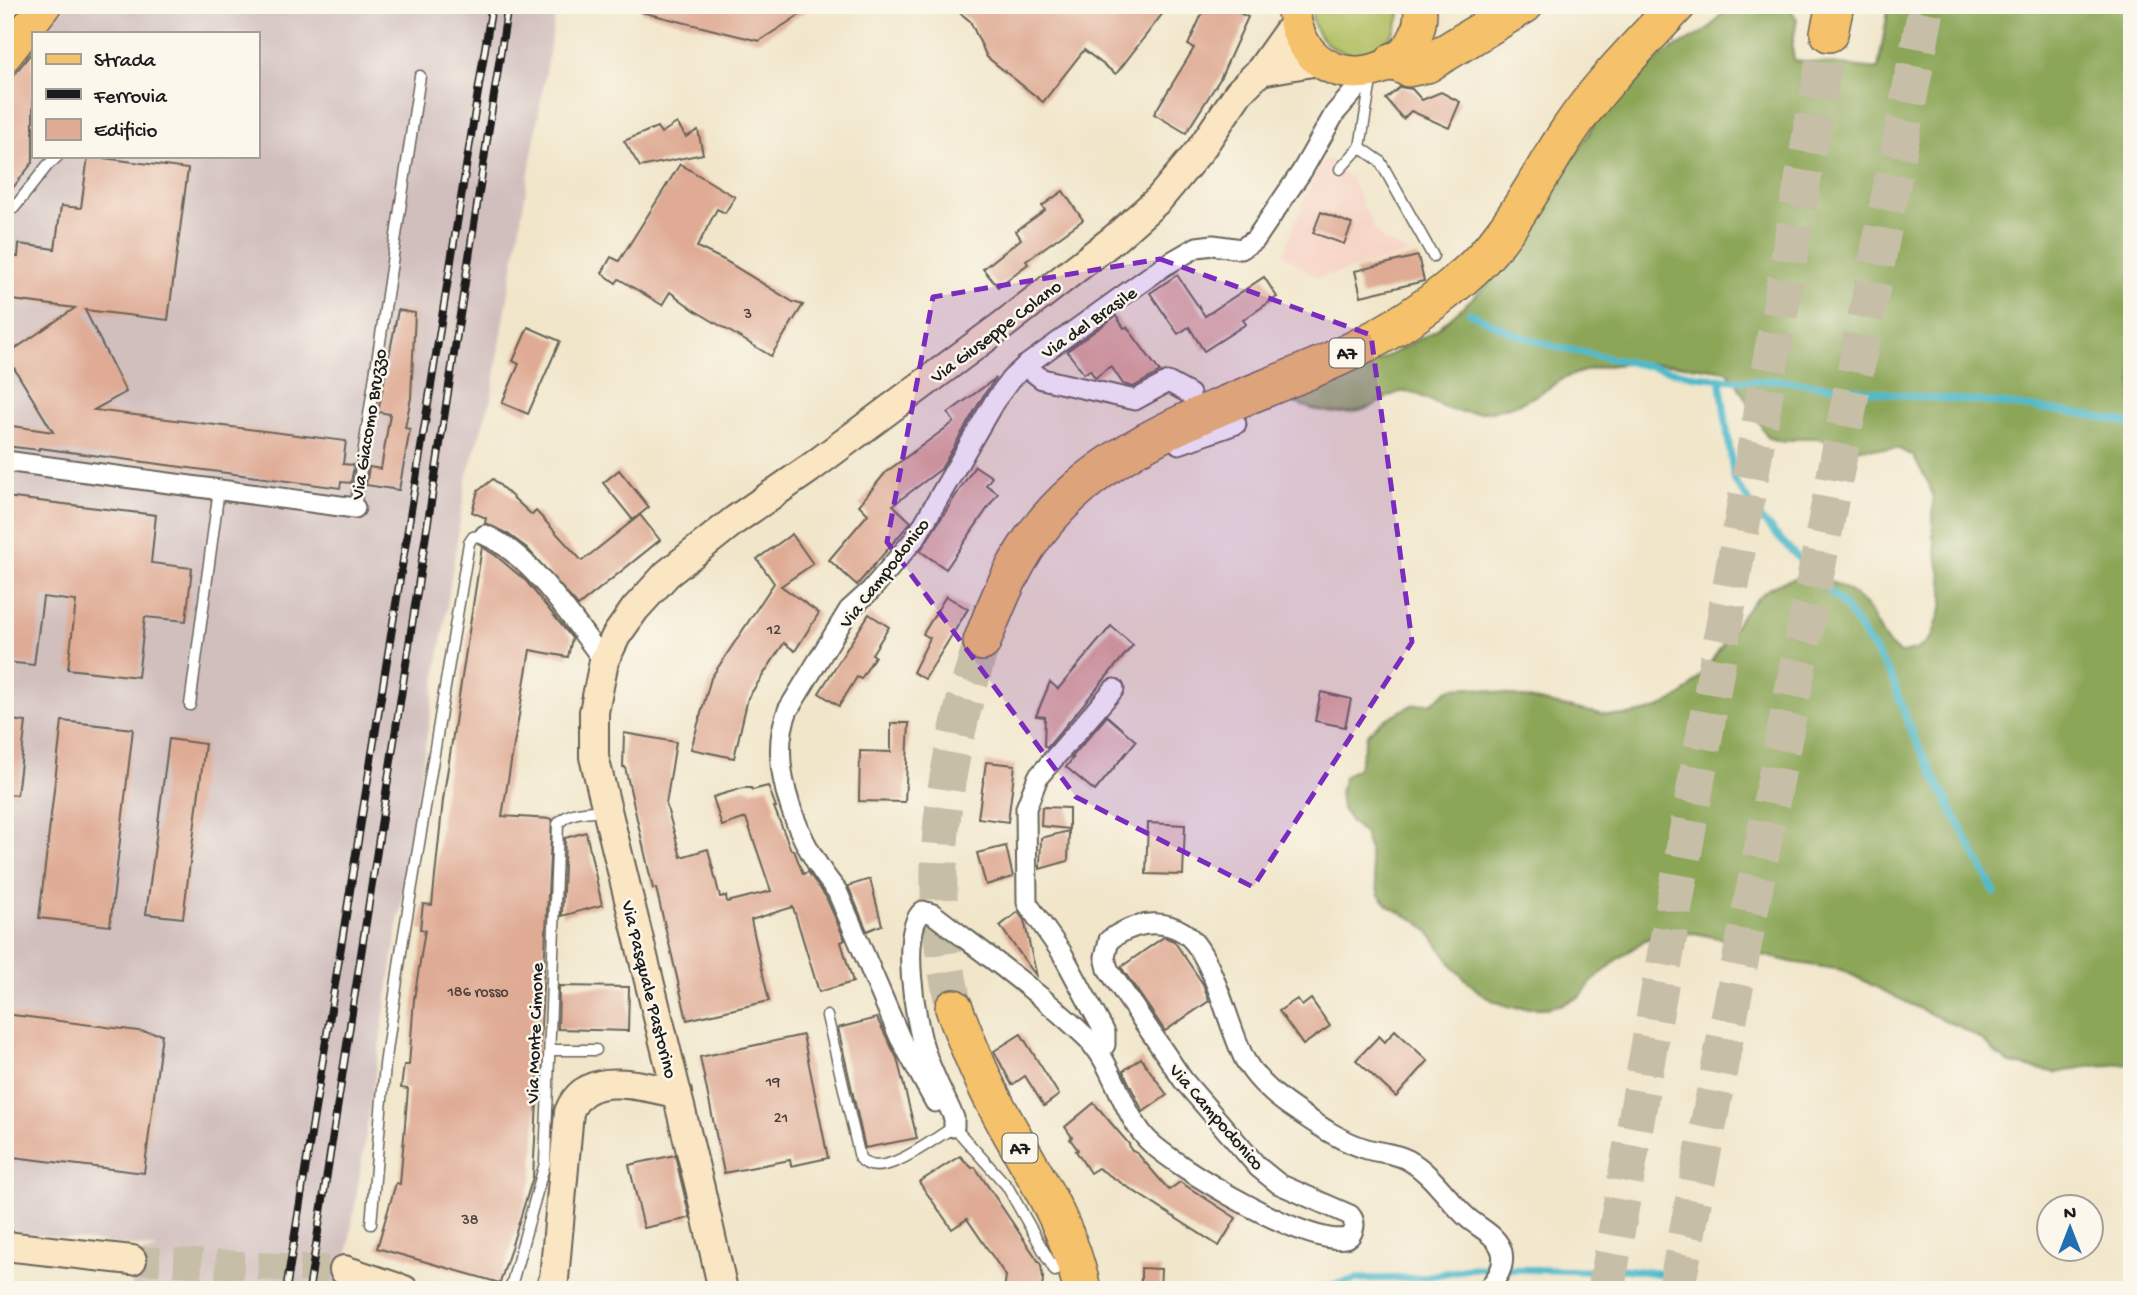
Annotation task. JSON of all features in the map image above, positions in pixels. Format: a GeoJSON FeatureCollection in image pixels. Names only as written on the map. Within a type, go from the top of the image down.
{"type":"FeatureCollection","features":[{"type":"Feature","properties":{"kind":"highway"},"geometry":{"type":"LineString","coordinates":[[1383,66],[1408,68],[1427,64],[1524,5]]}},
{"type":"Feature","properties":{"kind":"highway","name":"A7"},"geometry":{"type":"LineString","coordinates":[[982,642],[1014,566],[1045,521],[1101,470],[1141,444],[1181,423],[1321,365],[1390,331],[1431,304],[1465,276],[1490,251],[1571,127],[1601,87],[1677,5]]}},
{"type":"Feature","properties":{"kind":"highway","name":"A7"},"geometry":{"type":"LineString","coordinates":[[954,1008],[971,1054],[998,1110],[1056,1212],[1068,1281]]}},
{"type":"Feature","properties":{"kind":"main road"},"geometry":{"type":"LineString","coordinates":[[5,56],[45,5]]}},
{"type":"Feature","properties":{"kind":"main road"},"geometry":{"type":"LineString","coordinates":[[1260,71],[1330,66],[1357,73],[1383,66],[1408,47],[1417,29],[1420,5]]}},
{"type":"Feature","properties":{"kind":"main road"},"geometry":{"type":"LineString","coordinates":[[1294,14],[1308,50],[1330,66]]}},
{"type":"Feature","properties":{"kind":"main road","name":"Via Giuseppe Colano"},"geometry":{"type":"LineString","coordinates":[[602,674],[616,636],[635,609],[667,574],[1003,326],[1114,239],[1160,199],[1200,150],[1240,92],[1260,71],[1294,14]]}},
{"type":"Feature","properties":{"kind":"main road","name":"Via Pasquale Pastorino"},"geometry":{"type":"LineString","coordinates":[[602,674],[592,732],[594,757],[723,1290]]}},
{"type":"Feature","properties":{"kind":"main road"},"geometry":{"type":"LineString","coordinates":[[549,1290],[554,1279],[571,1106],[580,1094],[599,1084],[620,1083],[677,1093]]}},
{"type":"Feature","properties":{"kind":"main road"},"geometry":{"type":"LineString","coordinates":[[5,1247],[132,1261]]}},
{"type":"Feature","properties":{"kind":"main road"},"geometry":{"type":"LineString","coordinates":[[344,1270],[404,1290]]}},
{"type":"Feature","properties":{"kind":"street"},"geometry":{"type":"LineString","coordinates":[[1330,66],[1335,113]]}},
{"type":"Feature","properties":{"kind":"street"},"geometry":{"type":"LineString","coordinates":[[1335,113],[1383,66]]}},
{"type":"Feature","properties":{"kind":"street","name":"Via del Brasile"},"geometry":{"type":"LineString","coordinates":[[1190,394],[1168,382],[1135,400],[1042,379],[1025,366],[1164,266],[1197,247],[1213,245],[1241,249],[1255,240],[1302,171],[1335,113]]}},
{"type":"Feature","properties":{"kind":"street","name":"Via Campodonico"},"geometry":{"type":"LineString","coordinates":[[954,1127],[947,1122],[900,1038],[837,891],[823,875],[806,846],[785,784],[779,741],[781,726],[788,710],[849,610],[871,590],[916,537],[994,402],[1011,379],[1025,366]]}},
{"type":"Feature","properties":{"kind":"street"},"geometry":{"type":"LineString","coordinates":[[1118,480],[1172,446],[1221,428],[1232,427],[1236,424],[1234,420]]}},
{"type":"Feature","properties":{"kind":"street","name":"Via Giacomo Bruzzo"},"geometry":{"type":"LineString","coordinates":[[5,461],[355,508]]}},
{"type":"Feature","properties":{"kind":"street"},"geometry":{"type":"LineString","coordinates":[[485,535],[502,544],[533,570],[602,674]]}},
{"type":"Feature","properties":{"kind":"street"},"geometry":{"type":"LineString","coordinates":[[1093,1045],[1105,1045],[1105,1033],[1062,953],[1027,903],[1026,808],[1038,778],[1114,689]]}},
{"type":"Feature","properties":{"kind":"street","name":"Via Campodonico"},"geometry":{"type":"LineString","coordinates":[[954,1127],[954,1118],[924,1049],[915,999],[912,940],[914,923],[923,911],[933,914],[1024,984],[1093,1045],[1136,1125],[1156,1149],[1220,1191],[1293,1227],[1338,1241],[1350,1236],[1355,1225],[1350,1215],[1279,1184],[1244,1151],[1183,1080],[1108,969],[1105,957],[1109,940],[1125,928],[1149,923],[1169,925],[1185,933],[1208,966],[1233,1033],[1254,1075],[1296,1110],[1349,1143],[1407,1159],[1421,1169],[1455,1205],[1493,1236],[1499,1244],[1503,1264],[1499,1276],[1488,1290]]}},
{"type":"Feature","properties":{"kind":"lane"},"geometry":{"type":"LineString","coordinates":[[1340,169],[1360,147],[1383,66]]}},
{"type":"Feature","properties":{"kind":"lane","name":"Via Giacomo Bruzzo"},"geometry":{"type":"LineString","coordinates":[[355,508],[420,76]]}},
{"type":"Feature","properties":{"kind":"lane"},"geometry":{"type":"LineString","coordinates":[[1360,147],[1380,161],[1433,256]]}},
{"type":"Feature","properties":{"kind":"lane"},"geometry":{"type":"LineString","coordinates":[[5,208],[14,208],[56,158]]}},
{"type":"Feature","properties":{"kind":"lane"},"geometry":{"type":"LineString","coordinates":[[190,705],[219,488]]}},
{"type":"Feature","properties":{"kind":"lane"},"geometry":{"type":"LineString","coordinates":[[371,1224],[385,1065],[401,952],[468,543],[473,537],[485,535]]}},
{"type":"Feature","properties":{"kind":"lane","name":"Via Monte Cimone"},"geometry":{"type":"LineString","coordinates":[[510,1290],[545,1163],[558,824],[574,813],[606,810]]}},
{"type":"Feature","properties":{"kind":"lane"},"geometry":{"type":"LineString","coordinates":[[827,1016],[860,1158],[864,1163],[882,1167],[923,1147],[954,1127]]}},
{"type":"Feature","properties":{"kind":"lane"},"geometry":{"type":"LineString","coordinates":[[550,1050],[596,1050]]}},
{"type":"Feature","properties":{"kind":"lane","name":"Via Campodonico"},"geometry":{"type":"LineString","coordinates":[[954,1127],[1007,1186],[1068,1281]]}},
{"type":"Feature","properties":{"kind":"highlighted area"},"geometry":{"type":"Polygon","coordinates":[[[1160,259],[1371,335],[1412,642],[1253,887],[1076,797],[887,542],[933,297],[1160,259]]]}},
{"type":"Feature","properties":{"kind":"shaded area"},"geometry":{"type":"Polygon","coordinates":[[[66,5],[557,5],[491,399],[467,475],[342,1290],[132,1290],[132,1255],[158,1249],[5,1231],[5,79],[32,46],[32,158],[259,158],[259,32],[44,32],[66,5]]]}},
{"type":"Feature","properties":{"kind":"shaded area"},"geometry":{"type":"Polygon","coordinates":[[[1327,158],[1351,179],[1376,232],[1384,240],[1410,254],[1317,278],[1283,254],[1316,171],[1327,158]]]}},
{"type":"Feature","properties":{"kind":"green space"},"geometry":{"type":"Polygon","coordinates":[[[1312,5],[1401,7],[1395,29],[1383,44],[1368,52],[1352,54],[1336,49],[1323,39],[1314,25],[1312,5]]]}},
{"type":"Feature","properties":{"kind":"green space"},"geometry":{"type":"Polygon","coordinates":[[[1729,5],[1788,5],[1797,19],[1792,47],[1794,60],[1878,69],[1889,5],[2132,5],[2132,1064],[2090,1066],[2057,1073],[2010,1063],[1996,1054],[1985,1042],[1958,1026],[1842,970],[1758,954],[1728,940],[1694,933],[1662,935],[1645,940],[1618,959],[1591,983],[1580,997],[1563,1004],[1546,1008],[1510,1007],[1480,993],[1456,970],[1429,932],[1417,921],[1390,907],[1379,895],[1364,833],[1342,809],[1340,793],[1344,777],[1359,767],[1367,735],[1380,722],[1412,705],[1432,703],[1451,688],[1471,687],[1606,715],[1652,710],[1677,698],[1694,683],[1751,605],[1767,590],[1787,580],[1817,579],[1834,583],[1850,592],[1866,605],[1885,639],[1900,654],[1918,649],[1932,637],[1943,604],[1943,586],[1933,535],[1933,499],[1929,484],[1913,456],[1899,449],[1849,448],[1817,438],[1783,442],[1768,438],[1727,371],[1645,363],[1604,366],[1565,378],[1516,405],[1482,412],[1449,409],[1407,392],[1393,394],[1363,410],[1342,413],[1320,411],[1290,401],[1346,378],[1435,331],[1491,282],[1529,231],[1603,110],[1664,54],[1709,29],[1729,5]]]}},
{"type":"Feature","properties":{"kind":"building"},"geometry":{"type":"Polygon","coordinates":[[[642,5],[815,5],[759,41],[641,12],[642,5]]]}},
{"type":"Feature","properties":{"kind":"building"},"geometry":{"type":"Polygon","coordinates":[[[950,5],[1152,5],[1163,13],[1116,74],[1084,50],[1043,102],[987,57],[970,21],[950,5]]]}},
{"type":"Feature","properties":{"kind":"building"},"geometry":{"type":"Polygon","coordinates":[[[1206,5],[1222,5],[1248,17],[1220,79],[1186,133],[1154,114],[1194,48],[1188,45],[1206,5]]]}},
{"type":"Feature","properties":{"kind":"building"},"geometry":{"type":"Polygon","coordinates":[[[32,52],[33,162],[5,198],[5,86],[32,52]]]}},
{"type":"Feature","properties":{"kind":"building"},"geometry":{"type":"Polygon","coordinates":[[[1400,87],[1412,89],[1422,100],[1441,92],[1460,102],[1449,128],[1411,111],[1403,119],[1386,99],[1400,87]]]}},
{"type":"Feature","properties":{"kind":"building"},"geometry":{"type":"Polygon","coordinates":[[[677,123],[686,137],[698,130],[703,154],[640,167],[624,141],[657,127],[661,133],[677,123]]]}},
{"type":"Feature","properties":{"kind":"building"},"geometry":{"type":"Polygon","coordinates":[[[88,158],[188,169],[168,320],[85,310],[126,392],[94,410],[346,441],[343,464],[354,465],[351,483],[341,482],[340,488],[39,448],[5,446],[5,425],[53,432],[6,355],[75,308],[5,299],[5,255],[18,257],[19,244],[55,249],[61,206],[81,208],[88,158]]]}},
{"type":"Feature","properties":{"kind":"building"},"geometry":{"type":"Polygon","coordinates":[[[680,164],[735,197],[725,213],[717,209],[697,247],[724,260],[793,302],[803,305],[771,356],[694,310],[670,292],[662,305],[619,279],[616,283],[602,273],[611,257],[619,261],[680,164]]]}},
{"type":"Feature","properties":{"kind":"building"},"geometry":{"type":"Polygon","coordinates":[[[1063,191],[1083,220],[1026,261],[1028,264],[998,287],[983,269],[1021,239],[1016,231],[1045,210],[1042,206],[1063,191]]]}},
{"type":"Feature","properties":{"kind":"building"},"geometry":{"type":"Polygon","coordinates":[[[1321,212],[1352,224],[1344,244],[1313,233],[1321,212]]]}},
{"type":"Feature","properties":{"kind":"building"},"geometry":{"type":"Polygon","coordinates":[[[1418,256],[1424,281],[1361,296],[1355,271],[1418,256]]]}},
{"type":"Feature","properties":{"kind":"building"},"geometry":{"type":"Polygon","coordinates":[[[1177,275],[1205,316],[1264,277],[1277,297],[1243,320],[1246,324],[1204,351],[1189,327],[1178,334],[1150,293],[1177,275]]]}},
{"type":"Feature","properties":{"kind":"building"},"geometry":{"type":"Polygon","coordinates":[[[398,310],[415,313],[411,398],[405,428],[410,429],[399,490],[366,485],[369,467],[381,469],[390,414],[378,412],[398,310]]]}},
{"type":"Feature","properties":{"kind":"building"},"geometry":{"type":"Polygon","coordinates":[[[1116,316],[1160,372],[1133,387],[1123,384],[1111,366],[1095,378],[1090,370],[1084,374],[1067,351],[1116,316]]]}},
{"type":"Feature","properties":{"kind":"building"},"geometry":{"type":"Polygon","coordinates":[[[528,327],[560,341],[528,414],[502,403],[519,364],[513,361],[528,327]]]}},
{"type":"Feature","properties":{"kind":"building"},"geometry":{"type":"Polygon","coordinates":[[[996,378],[941,469],[893,505],[911,522],[857,585],[829,560],[868,514],[859,505],[886,472],[954,422],[948,413],[996,378]]]}},
{"type":"Feature","properties":{"kind":"building"},"geometry":{"type":"Polygon","coordinates":[[[975,466],[992,477],[986,485],[998,493],[946,569],[920,551],[975,466]]]}},
{"type":"Feature","properties":{"kind":"building"},"geometry":{"type":"Polygon","coordinates":[[[619,470],[649,507],[633,520],[603,483],[619,470]]]}},
{"type":"Feature","properties":{"kind":"building"},"geometry":{"type":"Polygon","coordinates":[[[493,479],[532,515],[536,511],[582,561],[640,515],[660,540],[578,606],[527,548],[508,534],[485,523],[486,518],[472,512],[478,491],[493,479]]]}},
{"type":"Feature","properties":{"kind":"building"},"geometry":{"type":"Polygon","coordinates":[[[5,497],[156,515],[151,563],[192,568],[186,621],[145,617],[138,677],[68,669],[76,601],[43,597],[34,665],[5,662],[5,497]]]}},
{"type":"Feature","properties":{"kind":"building"},"geometry":{"type":"Polygon","coordinates":[[[792,534],[813,564],[781,586],[819,613],[795,651],[784,643],[748,698],[734,758],[691,749],[711,678],[774,583],[757,559],[792,534]]]}},
{"type":"Feature","properties":{"kind":"building"},"geometry":{"type":"Polygon","coordinates":[[[482,547],[526,581],[572,638],[568,657],[530,650],[502,816],[552,819],[533,1177],[500,1283],[377,1248],[396,1183],[400,1184],[408,1089],[401,1088],[404,1065],[409,1065],[414,999],[425,930],[420,929],[423,904],[432,905],[443,800],[482,547]]]}},
{"type":"Feature","properties":{"kind":"building"},"geometry":{"type":"Polygon","coordinates":[[[946,596],[968,609],[925,679],[913,672],[930,638],[923,634],[946,596]]]}},
{"type":"Feature","properties":{"kind":"building"},"geometry":{"type":"Polygon","coordinates":[[[869,614],[889,627],[872,654],[875,656],[861,679],[857,677],[839,706],[819,693],[869,614]]]}},
{"type":"Feature","properties":{"kind":"building"},"geometry":{"type":"Polygon","coordinates":[[[1111,626],[1133,645],[1047,748],[1044,746],[1045,717],[1036,716],[1050,682],[1058,689],[1111,626]]]}},
{"type":"Feature","properties":{"kind":"building"},"geometry":{"type":"Polygon","coordinates":[[[1321,692],[1351,699],[1345,727],[1315,721],[1321,692]]]}},
{"type":"Feature","properties":{"kind":"building"},"geometry":{"type":"Polygon","coordinates":[[[1107,716],[1136,741],[1095,791],[1066,767],[1107,716]]]}},
{"type":"Feature","properties":{"kind":"building"},"geometry":{"type":"Polygon","coordinates":[[[5,719],[26,722],[17,795],[5,794],[5,719]]]}},
{"type":"Feature","properties":{"kind":"building"},"geometry":{"type":"Polygon","coordinates":[[[62,721],[133,729],[110,926],[39,918],[62,721]]]}},
{"type":"Feature","properties":{"kind":"building"},"geometry":{"type":"Polygon","coordinates":[[[891,723],[909,723],[905,802],[859,801],[860,751],[891,752],[891,723]]]}},
{"type":"Feature","properties":{"kind":"building"},"geometry":{"type":"Polygon","coordinates":[[[624,733],[676,742],[666,804],[681,857],[708,849],[720,897],[726,896],[727,902],[771,891],[746,818],[722,826],[713,797],[743,788],[752,790],[768,786],[791,850],[794,850],[803,874],[808,872],[826,897],[845,940],[841,942],[853,982],[819,992],[793,907],[751,920],[769,1001],[687,1020],[656,888],[653,889],[623,767],[624,733]]]}},
{"type":"Feature","properties":{"kind":"building"},"geometry":{"type":"Polygon","coordinates":[[[169,739],[205,744],[183,918],[146,914],[169,739]]]}},
{"type":"Feature","properties":{"kind":"building"},"geometry":{"type":"Polygon","coordinates":[[[986,762],[1015,765],[1008,822],[978,818],[986,762]]]}},
{"type":"Feature","properties":{"kind":"building"},"geometry":{"type":"Polygon","coordinates":[[[1042,807],[1069,808],[1069,829],[1041,826],[1042,807]]]}},
{"type":"Feature","properties":{"kind":"building"},"geometry":{"type":"Polygon","coordinates":[[[1148,823],[1185,825],[1183,875],[1146,874],[1148,823]]]}},
{"type":"Feature","properties":{"kind":"building"},"geometry":{"type":"Polygon","coordinates":[[[1069,831],[1068,861],[1040,869],[1041,838],[1069,831]]]}},
{"type":"Feature","properties":{"kind":"building"},"geometry":{"type":"Polygon","coordinates":[[[586,832],[602,905],[562,916],[565,838],[586,832]]]}},
{"type":"Feature","properties":{"kind":"building"},"geometry":{"type":"Polygon","coordinates":[[[1006,846],[1013,877],[986,885],[977,853],[1006,846]]]}},
{"type":"Feature","properties":{"kind":"building"},"geometry":{"type":"Polygon","coordinates":[[[870,879],[882,925],[867,931],[848,886],[870,879]]]}},
{"type":"Feature","properties":{"kind":"building"},"geometry":{"type":"Polygon","coordinates":[[[1018,912],[1024,920],[1037,977],[1000,926],[1018,912]]]}},
{"type":"Feature","properties":{"kind":"building"},"geometry":{"type":"Polygon","coordinates":[[[1164,937],[1174,941],[1203,984],[1209,1001],[1165,1031],[1121,967],[1164,937]]]}},
{"type":"Feature","properties":{"kind":"building"},"geometry":{"type":"Polygon","coordinates":[[[559,986],[629,987],[628,1031],[558,1029],[559,986]]]}},
{"type":"Feature","properties":{"kind":"building"},"geometry":{"type":"Polygon","coordinates":[[[1297,999],[1302,1006],[1311,999],[1330,1026],[1303,1045],[1279,1011],[1297,999]]]}},
{"type":"Feature","properties":{"kind":"building"},"geometry":{"type":"Polygon","coordinates":[[[5,1014],[162,1034],[144,1173],[5,1156],[5,1014]]]}},
{"type":"Feature","properties":{"kind":"building"},"geometry":{"type":"Polygon","coordinates":[[[877,1018],[897,1058],[917,1138],[865,1148],[838,1028],[877,1018]]]}},
{"type":"Feature","properties":{"kind":"building"},"geometry":{"type":"Polygon","coordinates":[[[1395,1030],[1428,1061],[1396,1097],[1356,1060],[1379,1036],[1385,1042],[1395,1030]]]}},
{"type":"Feature","properties":{"kind":"building"},"geometry":{"type":"Polygon","coordinates":[[[1021,1034],[1059,1095],[1044,1106],[1025,1076],[1012,1085],[994,1051],[1021,1034]]]}},
{"type":"Feature","properties":{"kind":"building"},"geometry":{"type":"Polygon","coordinates":[[[803,1035],[828,1158],[791,1166],[790,1160],[724,1173],[700,1057],[803,1035]]]}},
{"type":"Feature","properties":{"kind":"building"},"geometry":{"type":"Polygon","coordinates":[[[1141,1058],[1167,1095],[1143,1112],[1123,1071],[1141,1058]]]}},
{"type":"Feature","properties":{"kind":"building"},"geometry":{"type":"Polygon","coordinates":[[[1094,1103],[1129,1144],[1131,1150],[1138,1154],[1169,1190],[1180,1182],[1236,1218],[1219,1246],[1098,1168],[1090,1173],[1065,1127],[1094,1103]]]}},
{"type":"Feature","properties":{"kind":"building"},"geometry":{"type":"Polygon","coordinates":[[[675,1155],[690,1218],[644,1228],[629,1165],[675,1155]]]}},
{"type":"Feature","properties":{"kind":"building"},"geometry":{"type":"Polygon","coordinates":[[[960,1156],[972,1168],[975,1167],[1041,1265],[1042,1290],[1004,1290],[1006,1276],[967,1219],[952,1229],[919,1182],[960,1156]]]}},
{"type":"Feature","properties":{"kind":"building"},"geometry":{"type":"Polygon","coordinates":[[[1141,1268],[1161,1269],[1160,1290],[1141,1290],[1141,1268]]]}},
{"type":"Feature","properties":{"kind":"waterway"},"geometry":{"type":"LineString","coordinates":[[1470,313],[1514,334],[1556,347],[1696,376],[1741,381],[1778,380],[1978,401],[2083,414],[2132,424]]}},
{"type":"Feature","properties":{"kind":"waterway"},"geometry":{"type":"LineString","coordinates":[[1720,378],[1734,480],[1760,518],[1846,608],[1891,676],[1912,734],[1995,893]]}},
{"type":"Feature","properties":{"kind":"waterway"},"geometry":{"type":"LineString","coordinates":[[1314,1290],[1357,1279],[1419,1278],[1473,1268],[1585,1271],[1623,1269],[1665,1274]]}},
{"type":"Feature","properties":{"kind":"tunnel"},"geometry":{"type":"LineString","coordinates":[[1676,1290],[1927,5]]}},
{"type":"Feature","properties":{"kind":"tunnel"},"geometry":{"type":"LineString","coordinates":[[1606,1290],[1829,33]]}},
{"type":"Feature","properties":{"kind":"tunnel"},"geometry":{"type":"LineString","coordinates":[[954,1008],[940,920],[941,827],[950,764],[982,642]]}},
{"type":"Feature","properties":{"kind":"tunnel"},"geometry":{"type":"LineString","coordinates":[[132,1260],[344,1270]]}},
{"type":"Feature","properties":{"kind":"railway"},"geometry":{"type":"LineString","coordinates":[[286,1290],[492,5]]}},
{"type":"Feature","properties":{"kind":"railway"},"geometry":{"type":"LineString","coordinates":[[309,1290],[508,5]]}}]}
